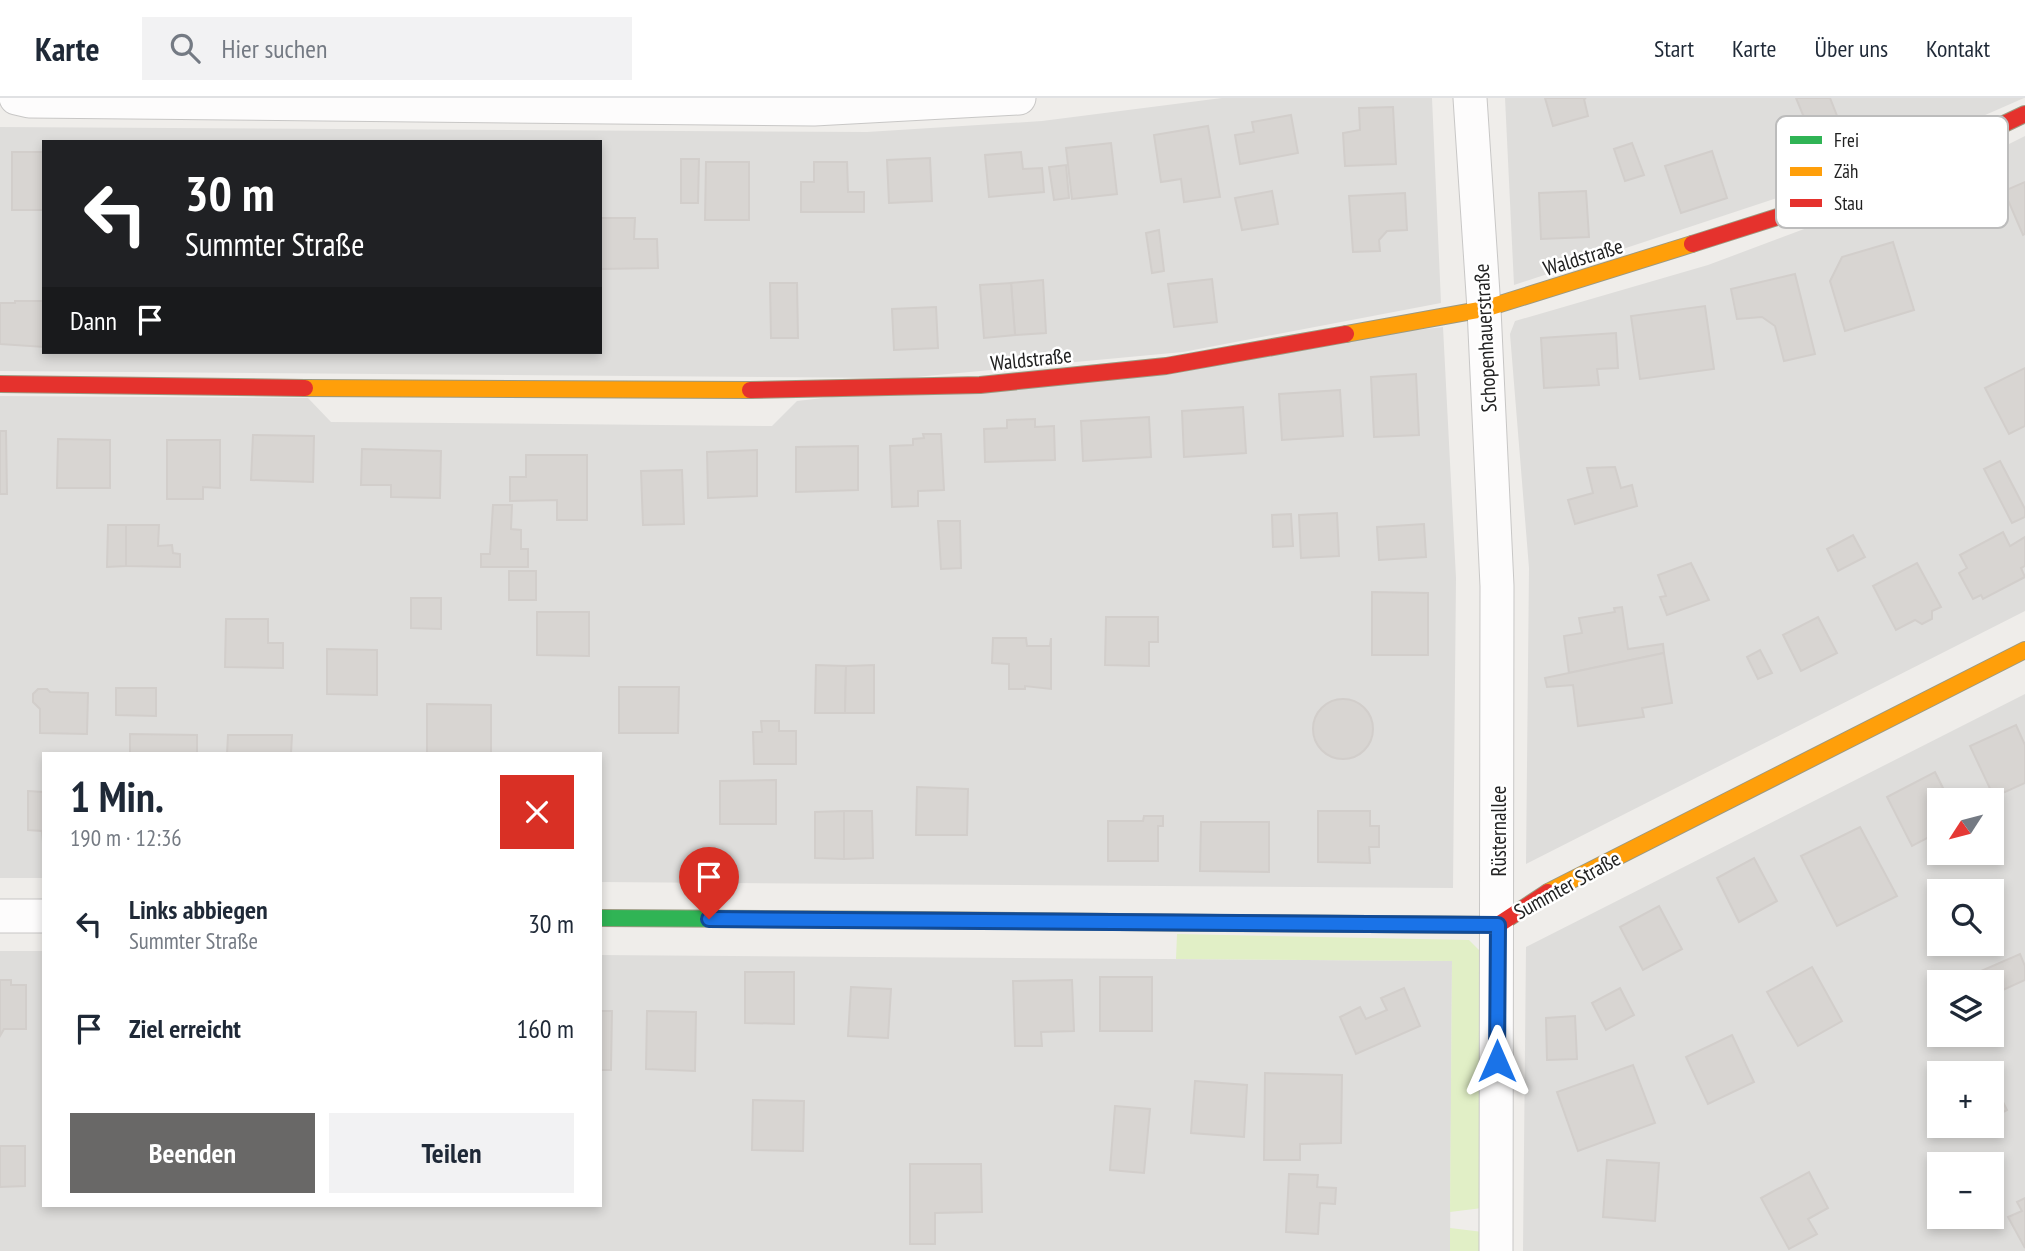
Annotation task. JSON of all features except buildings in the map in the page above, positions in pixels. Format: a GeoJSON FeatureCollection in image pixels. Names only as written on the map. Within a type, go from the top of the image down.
{"type":"FeatureCollection","features":[{"type":"Feature","properties":{"kind":"street"},"geometry":{"type":"LineString","coordinates":[[16,98],[29,101],[814,108],[1019,98]]}},
{"type":"Feature","properties":{"kind":"street","name":"Schopenhauerstraße"},"geometry":{"type":"LineString","coordinates":[[1470,98],[1484,309],[1496,578]]}},
{"type":"Feature","properties":{"kind":"street","name":"Waldstraße"},"geometry":{"type":"LineString","coordinates":[[2008,122],[2025,114]]}},
{"type":"Feature","properties":{"kind":"street","name":"Waldstraße"},"geometry":{"type":"LineString","coordinates":[[0,384],[582,391],[980,385],[1166,366],[1484,309],[1776,217]]}},
{"type":"Feature","properties":{"kind":"street","name":"Rüsternallee"},"geometry":{"type":"LineString","coordinates":[[1496,578],[1496,1251]]}},
{"type":"Feature","properties":{"kind":"street","name":"Summter Straße"},"geometry":{"type":"LineString","coordinates":[[602,918],[1498,925],[1539,896],[2025,650]]}},
{"type":"Feature","properties":{"kind":"street"},"geometry":{"type":"LineString","coordinates":[[0,916],[42,916]]}},
{"type":"Feature","properties":{"kind":"shaded area"},"geometry":{"type":"Polygon","coordinates":[[[1222,98],[1432,98],[1441,303],[1183,352],[905,378],[0,371],[0,127],[867,132],[1042,121],[1222,98]]]}},
{"type":"Feature","properties":{"kind":"shaded area"},"geometry":{"type":"Polygon","coordinates":[[[1505,98],[2024,98],[1983,116],[1776,116],[1776,198],[1514,285],[1505,98]]]}},
{"type":"Feature","properties":{"kind":"shaded area"},"geometry":{"type":"Polygon","coordinates":[[[2025,136],[2025,611],[1526,864],[1529,568],[1510,334],[1515,321],[1708,265],[1807,228],[2008,228],[2008,144],[2025,136]]]}},
{"type":"Feature","properties":{"kind":"shaded area"},"geometry":{"type":"Polygon","coordinates":[[[1443,327],[1456,578],[1453,888],[602,882],[602,752],[42,752],[42,878],[0,878],[0,396],[308,398],[331,422],[772,426],[797,401],[1443,327]]]}},
{"type":"Feature","properties":{"kind":"shaded area"},"geometry":{"type":"Polygon","coordinates":[[[2025,694],[2025,1251],[1523,1251],[1526,947],[2025,694]]]}},
{"type":"Feature","properties":{"kind":"shaded area"},"geometry":{"type":"Polygon","coordinates":[[[0,951],[42,951],[42,1207],[602,1207],[602,955],[1452,961],[1450,1251],[0,1251],[0,951]]]}},
{"type":"Feature","properties":{"kind":"green space"},"geometry":{"type":"Polygon","coordinates":[[[1177,934],[1469,940],[1481,952],[1482,1208],[1450,1212],[1452,961],[1176,959],[1177,934]]]}},
{"type":"Feature","properties":{"kind":"green space"},"geometry":{"type":"Polygon","coordinates":[[[1450,1228],[1483,1232],[1483,1251],[1450,1251],[1450,1228]]]}},
{"type":"Feature","properties":{"kind":"traffic: fast"},"geometry":{"type":"LineString","coordinates":[[602,918],[914,920]]}},
{"type":"Feature","properties":{"kind":"traffic: slow"},"geometry":{"type":"LineString","coordinates":[[1346,334],[1484,309],[1692,244]]}},
{"type":"Feature","properties":{"kind":"traffic: slow"},"geometry":{"type":"LineString","coordinates":[[305,388],[750,390]]}},
{"type":"Feature","properties":{"kind":"traffic: slow"},"geometry":{"type":"LineString","coordinates":[[1548,892],[2025,650]]}},
{"type":"Feature","properties":{"kind":"traffic: slow"},"geometry":{"type":"LineString","coordinates":[[914,920],[1220,923]]}},
{"type":"Feature","properties":{"kind":"traffic: jam"},"geometry":{"type":"LineString","coordinates":[[2008,122],[2025,114]]}},
{"type":"Feature","properties":{"kind":"traffic: jam"},"geometry":{"type":"LineString","coordinates":[[1692,244],[1776,217]]}},
{"type":"Feature","properties":{"kind":"traffic: jam"},"geometry":{"type":"LineString","coordinates":[[750,390],[980,385],[1166,366],[1346,334]]}},
{"type":"Feature","properties":{"kind":"traffic: jam"},"geometry":{"type":"LineString","coordinates":[[0,384],[305,388]]}},
{"type":"Feature","properties":{"kind":"traffic: jam"},"geometry":{"type":"LineString","coordinates":[[1220,923],[1498,925],[1548,892]]}},
{"type":"Feature","properties":{"kind":"route"},"geometry":{"type":"LineString","coordinates":[[709,919],[1498,925],[1497,1061]]}}]}
